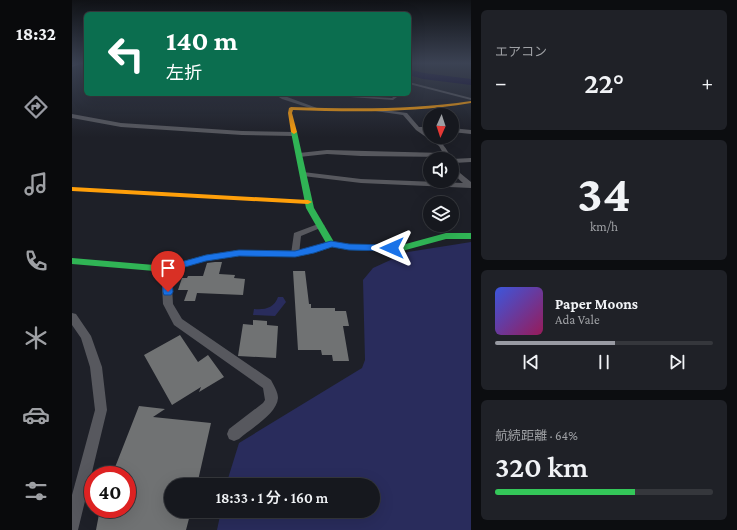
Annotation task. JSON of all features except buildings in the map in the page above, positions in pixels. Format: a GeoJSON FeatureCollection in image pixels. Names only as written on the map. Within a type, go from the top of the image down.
{"type":"FeatureCollection","features":[{"type":"Feature","properties":{"kind":"street"},"geometry":{"type":"LineString","coordinates":[[426,88],[471,101]]}},
{"type":"Feature","properties":{"kind":"street"},"geometry":{"type":"LineString","coordinates":[[280,96],[315,108]]}},
{"type":"Feature","properties":{"kind":"street"},"geometry":{"type":"LineString","coordinates":[[350,96],[393,99],[395,96]]}},
{"type":"Feature","properties":{"kind":"street"},"geometry":{"type":"LineString","coordinates":[[331,244],[308,202],[290,112],[291,108],[377,110],[450,106],[471,101]]}},
{"type":"Feature","properties":{"kind":"street"},"geometry":{"type":"LineString","coordinates":[[377,110],[405,114],[418,129],[441,145],[445,152]]}},
{"type":"Feature","properties":{"kind":"street"},"geometry":{"type":"LineString","coordinates":[[72,116],[101,123],[133,126],[294,134]]}},
{"type":"Feature","properties":{"kind":"street"},"geometry":{"type":"LineString","coordinates":[[418,129],[423,129]]}},
{"type":"Feature","properties":{"kind":"street"},"geometry":{"type":"LineString","coordinates":[[459,131],[471,132]]}},
{"type":"Feature","properties":{"kind":"street"},"geometry":{"type":"LineString","coordinates":[[299,156],[327,152],[423,156]]}},
{"type":"Feature","properties":{"kind":"street"},"geometry":{"type":"LineString","coordinates":[[459,161],[471,160]]}},
{"type":"Feature","properties":{"kind":"street"},"geometry":{"type":"LineString","coordinates":[[303,174],[361,181],[470,186]]}},
{"type":"Feature","properties":{"kind":"street"},"geometry":{"type":"LineString","coordinates":[[459,176],[470,186]]}},
{"type":"Feature","properties":{"kind":"street"},"geometry":{"type":"LineString","coordinates":[[72,189],[308,202]]}},
{"type":"Feature","properties":{"kind":"street"},"geometry":{"type":"LineString","coordinates":[[295,254],[297,235],[321,226]]}},
{"type":"Feature","properties":{"kind":"street"},"geometry":{"type":"LineString","coordinates":[[72,261],[166,269],[206,258],[239,253],[295,254],[311,251],[331,244],[349,247],[402,248],[446,236],[471,236]]}},
{"type":"Feature","properties":{"kind":"street"},"geometry":{"type":"LineString","coordinates":[[166,269],[168,304],[178,322],[267,384],[272,392],[271,402],[267,409],[234,434]]}},
{"type":"Feature","properties":{"kind":"street"},"geometry":{"type":"LineString","coordinates":[[72,317],[86,336],[96,367],[101,410],[72,525]]}},
{"type":"Feature","properties":{"kind":"shaded area"},"geometry":{"type":"Polygon","coordinates":[[[471,242],[471,530],[217,530],[220,518],[380,518],[380,478],[228,478],[239,443],[362,368],[365,360],[363,280],[373,268],[408,252],[471,242]]]}},
{"type":"Feature","properties":{"kind":"shaded area"},"geometry":{"type":"Polygon","coordinates":[[[278,297],[283,297],[286,302],[275,316],[253,315],[254,309],[269,308],[274,304],[278,297]]]}},
{"type":"Feature","properties":{"kind":"traffic: fast"},"geometry":{"type":"LineString","coordinates":[[294,132],[310,208],[331,244],[349,247],[402,248],[446,236],[471,236]]}},
{"type":"Feature","properties":{"kind":"traffic: fast"},"geometry":{"type":"LineString","coordinates":[[72,261],[166,269],[206,258],[239,253],[295,254],[311,251],[331,244]]}},
{"type":"Feature","properties":{"kind":"traffic: slow"},"geometry":{"type":"LineString","coordinates":[[294,132],[290,113],[291,108],[336,110],[404,110],[449,106],[471,102]]}},
{"type":"Feature","properties":{"kind":"traffic: slow"},"geometry":{"type":"LineString","coordinates":[[72,189],[308,202]]}},
{"type":"Feature","properties":{"kind":"route"},"geometry":{"type":"LineString","coordinates":[[168,292],[166,269],[206,258],[239,253],[295,254],[311,251],[331,244],[349,247],[392,248]]}}]}
